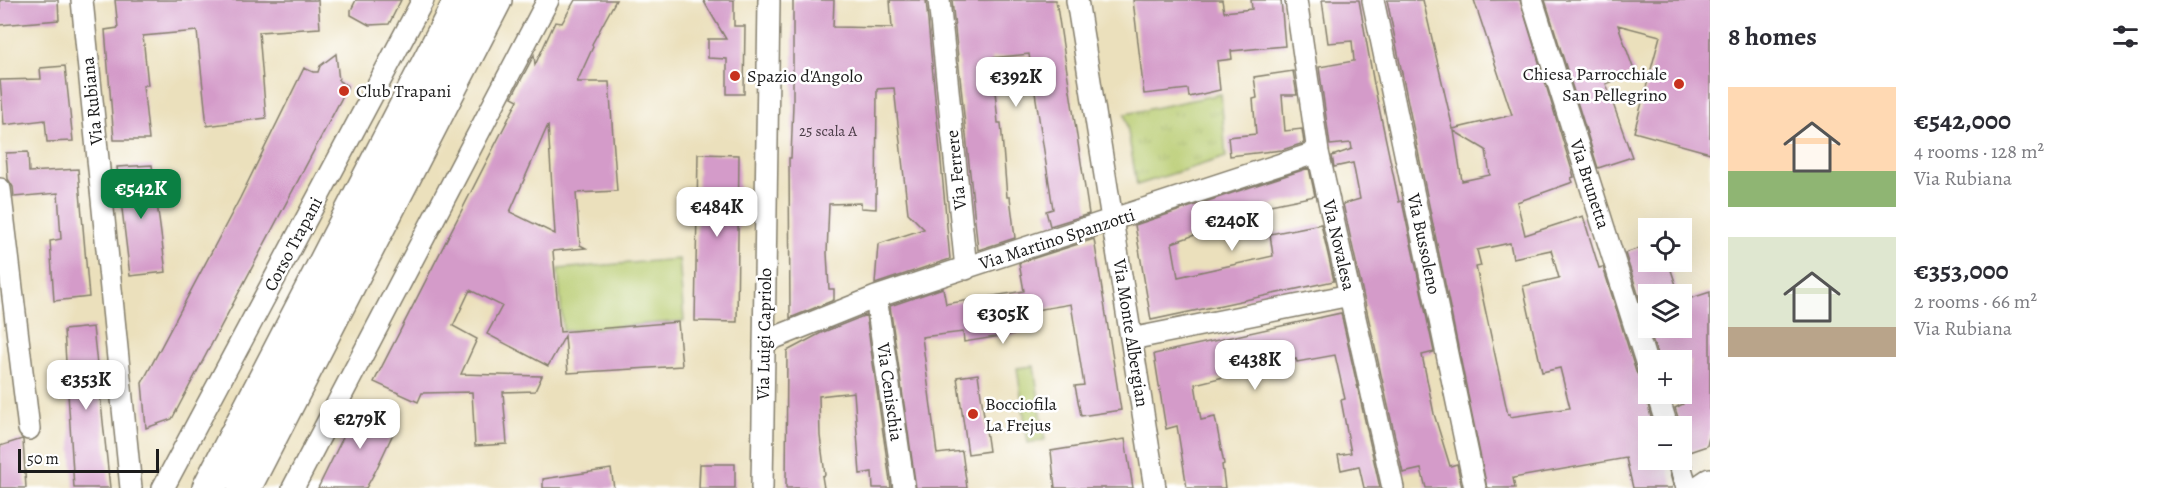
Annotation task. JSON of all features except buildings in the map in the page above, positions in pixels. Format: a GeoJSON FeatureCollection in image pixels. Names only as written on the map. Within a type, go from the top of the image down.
{"type":"FeatureCollection","features":[{"type":"Feature","properties":{"kind":"main road","name":"Corso Trapani"},"geometry":{"type":"LineString","coordinates":[[209,488],[461,0]]}},
{"type":"Feature","properties":{"kind":"main road"},"geometry":{"type":"LineString","coordinates":[[244,488],[495,0]]}},
{"type":"Feature","properties":{"kind":"street","name":"Via Rubiana"},"geometry":{"type":"LineString","coordinates":[[82,0],[131,488]]}},
{"type":"Feature","properties":{"kind":"street","name":"Corso Trapani"},"geometry":{"type":"LineString","coordinates":[[163,488],[423,0]]}},
{"type":"Feature","properties":{"kind":"street"},"geometry":{"type":"LineString","coordinates":[[293,488],[548,0]]}},
{"type":"Feature","properties":{"kind":"street","name":"Via Luigi Capriolo"},"geometry":{"type":"LineString","coordinates":[[762,488],[769,0]]}},
{"type":"Feature","properties":{"kind":"street","name":"Via Ferrere"},"geometry":{"type":"LineString","coordinates":[[939,0],[966,268]]}},
{"type":"Feature","properties":{"kind":"street","name":"Via Monte Albergian"},"geometry":{"type":"LineString","coordinates":[[1077,0],[1114,220],[1155,488]]}},
{"type":"Feature","properties":{"kind":"street","name":"Via Novalesa"},"geometry":{"type":"LineString","coordinates":[[1296,0],[1318,152],[1393,488]]}},
{"type":"Feature","properties":{"kind":"street","name":"Via Bussoleno"},"geometry":{"type":"LineString","coordinates":[[1373,0],[1475,488]]}},
{"type":"Feature","properties":{"kind":"street","name":"Via Brunetta"},"geometry":{"type":"LineString","coordinates":[[1532,0],[1642,350]]}},
{"type":"Feature","properties":{"kind":"street","name":"Via Martino Spanzotti"},"geometry":{"type":"LineString","coordinates":[[764,342],[876,297],[1318,152]]}},
{"type":"Feature","properties":{"kind":"street"},"geometry":{"type":"LineString","coordinates":[[0,189],[29,429]]}},
{"type":"Feature","properties":{"kind":"street"},"geometry":{"type":"LineString","coordinates":[[1131,339],[1350,295]]}},
{"type":"Feature","properties":{"kind":"street","name":"Via Cenischia"},"geometry":{"type":"LineString","coordinates":[[876,297],[904,488]]}},
{"type":"Feature","properties":{"kind":"street"},"geometry":{"type":"LineString","coordinates":[[1681,470],[1687,488]]}},
{"type":"Feature","properties":{"kind":"street"},"geometry":{"type":"LineString","coordinates":[[1701,488],[1710,482]]}},
{"type":"Feature","properties":{"kind":"green space"},"geometry":{"type":"Polygon","coordinates":[[[1221,94],[1226,157],[1137,185],[1125,114],[1221,94]]]}},
{"type":"Feature","properties":{"kind":"green space"},"geometry":{"type":"Polygon","coordinates":[[[679,259],[684,321],[563,331],[558,269],[679,259]]]}},
{"type":"Feature","properties":{"kind":"green space"},"geometry":{"type":"Polygon","coordinates":[[[1034,366],[1045,440],[1028,443],[1017,368],[1034,366]]]}},
{"type":"Feature","properties":{"kind":"place","name":"Spazio d'Angolo"},"geometry":{"type":"Point","coordinates":[735,76]}},
{"type":"Feature","properties":{"kind":"place","name":"Chiesa Parrocchiale San Pellegrino"},"geometry":{"type":"Point","coordinates":[1679,84]}},
{"type":"Feature","properties":{"kind":"place","name":"Club Trapani"},"geometry":{"type":"Point","coordinates":[344,91]}},
{"type":"Feature","properties":{"kind":"place","name":"Bocciofila La Frejus"},"geometry":{"type":"Point","coordinates":[973,414]}}]}
